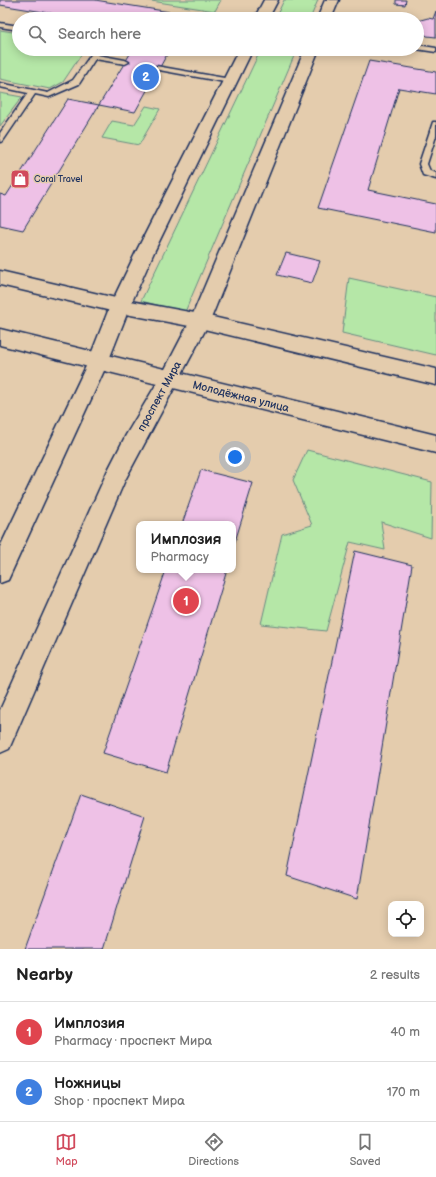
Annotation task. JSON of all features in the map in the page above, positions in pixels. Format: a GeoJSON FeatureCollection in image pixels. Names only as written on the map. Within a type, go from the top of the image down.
{"type":"FeatureCollection","features":[{"type":"Feature","properties":{"kind":"main road"},"geometry":{"type":"LineString","coordinates":[[265,12],[271,0]]}},
{"type":"Feature","properties":{"kind":"main road"},"geometry":{"type":"LineString","coordinates":[[327,12],[332,0]]}},
{"type":"Feature","properties":{"kind":"main road"},"geometry":{"type":"LineString","coordinates":[[0,572],[98,362],[120,306],[145,252],[162,221],[242,56]]}},
{"type":"Feature","properties":{"kind":"main road","name":"проспект Мира"},"geometry":{"type":"LineString","coordinates":[[0,740],[115,479],[134,441],[170,379],[200,321],[309,56]]}},
{"type":"Feature","properties":{"kind":"main road"},"geometry":{"type":"LineString","coordinates":[[0,278],[120,306],[200,321],[436,377]]}},
{"type":"Feature","properties":{"kind":"main road","name":"Молодёжная улица"},"geometry":{"type":"LineString","coordinates":[[0,337],[435,443]]}},
{"type":"Feature","properties":{"kind":"lane"},"geometry":{"type":"LineString","coordinates":[[0,25],[12,27]]}},
{"type":"Feature","properties":{"kind":"lane"},"geometry":{"type":"LineString","coordinates":[[424,48],[436,50]]}},
{"type":"Feature","properties":{"kind":"lane"},"geometry":{"type":"LineString","coordinates":[[0,85],[49,95],[76,82],[94,57],[125,62]]}},
{"type":"Feature","properties":{"kind":"lane"},"geometry":{"type":"LineString","coordinates":[[159,68],[230,81]]}},
{"type":"Feature","properties":{"kind":"lane"},"geometry":{"type":"LineString","coordinates":[[0,139],[33,92]]}},
{"type":"Feature","properties":{"kind":"lane"},"geometry":{"type":"LineString","coordinates":[[436,124],[422,164],[426,173],[436,176]]}},
{"type":"Feature","properties":{"kind":"green space"},"geometry":{"type":"Polygon","coordinates":[[[145,0],[221,0],[215,11],[145,0]]]}},
{"type":"Feature","properties":{"kind":"green space"},"geometry":{"type":"Polygon","coordinates":[[[284,0],[318,0],[313,12],[278,12],[284,0]]]}},
{"type":"Feature","properties":{"kind":"green space"},"geometry":{"type":"Polygon","coordinates":[[[0,30],[12,32],[12,56],[80,56],[63,82],[50,89],[0,79],[0,30]]]}},
{"type":"Feature","properties":{"kind":"green space"},"geometry":{"type":"Polygon","coordinates":[[[258,56],[294,56],[185,312],[141,301],[258,56]]]}},
{"type":"Feature","properties":{"kind":"green space"},"geometry":{"type":"Polygon","coordinates":[[[0,93],[22,97],[0,126],[0,93]]]}},
{"type":"Feature","properties":{"kind":"green space"},"geometry":{"type":"Polygon","coordinates":[[[146,106],[160,109],[139,145],[102,138],[112,121],[134,125],[146,106]]]}},
{"type":"Feature","properties":{"kind":"green space"},"geometry":{"type":"Polygon","coordinates":[[[349,278],[436,297],[436,355],[342,333],[349,278]]]}},
{"type":"Feature","properties":{"kind":"green space"},"geometry":{"type":"Polygon","coordinates":[[[307,450],[432,482],[431,538],[381,522],[385,550],[350,542],[326,631],[261,624],[282,534],[312,525],[293,480],[307,450]]]}},
{"type":"Feature","properties":{"kind":"building"},"geometry":{"type":"Polygon","coordinates":[[[0,0],[95,0],[170,12],[44,12],[0,5],[0,0]]]}},
{"type":"Feature","properties":{"kind":"building"},"geometry":{"type":"Polygon","coordinates":[[[396,0],[406,0],[405,5],[396,4],[396,0]]]}},
{"type":"Feature","properties":{"kind":"building"},"geometry":{"type":"Polygon","coordinates":[[[436,11],[436,37],[427,36],[424,33],[424,19],[433,19],[436,11]]]}},
{"type":"Feature","properties":{"kind":"building"},"geometry":{"type":"Polygon","coordinates":[[[129,56],[166,56],[135,112],[99,105],[129,56]]]}},
{"type":"Feature","properties":{"kind":"building"},"geometry":{"type":"Polygon","coordinates":[[[369,61],[436,72],[436,94],[399,88],[368,190],[436,204],[436,232],[318,208],[369,61]]]}},
{"type":"Feature","properties":{"kind":"building"},"geometry":{"type":"Polygon","coordinates":[[[68,99],[99,105],[23,230],[0,225],[0,194],[6,196],[68,99]]]}},
{"type":"Feature","properties":{"kind":"building"},"geometry":{"type":"Polygon","coordinates":[[[286,253],[320,261],[312,283],[277,275],[286,253]]]}},
{"type":"Feature","properties":{"kind":"building"},"geometry":{"type":"Polygon","coordinates":[[[201,470],[253,483],[236,538],[236,521],[183,521],[201,470]]]}},
{"type":"Feature","properties":{"kind":"building"},"geometry":{"type":"Polygon","coordinates":[[[355,551],[412,565],[357,899],[287,876],[355,551]]]}},
{"type":"Feature","properties":{"kind":"building"},"geometry":{"type":"Polygon","coordinates":[[[165,573],[226,573],[166,772],[103,753],[165,573]]]}},
{"type":"Feature","properties":{"kind":"building"},"geometry":{"type":"Polygon","coordinates":[[[81,794],[145,816],[104,949],[25,949],[81,794]]]}},
{"type":"Feature","properties":{"kind":"place","name":"Ножницы"},"geometry":{"type":"Point","coordinates":[146,77]}},
{"type":"Feature","properties":{"kind":"place","name":"Coral Travel"},"geometry":{"type":"Point","coordinates":[20,179]}},
{"type":"Feature","properties":{"kind":"place","name":"Имплозия"},"geometry":{"type":"Point","coordinates":[186,601]}}]}
